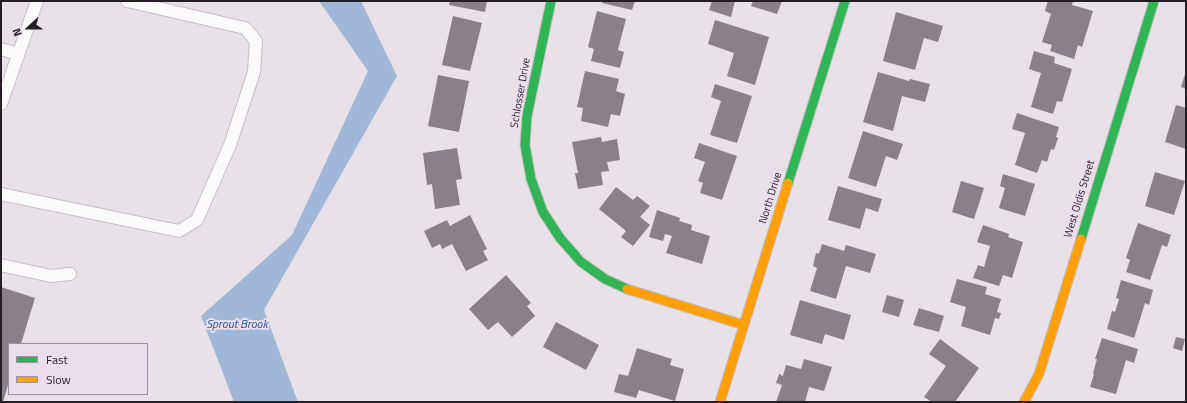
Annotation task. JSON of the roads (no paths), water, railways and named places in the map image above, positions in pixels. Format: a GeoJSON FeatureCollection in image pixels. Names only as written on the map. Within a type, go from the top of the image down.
{"type":"FeatureCollection","features":[{"type":"Feature","properties":{"kind":"street","name":"Schlosser Drive"},"geometry":{"type":"LineString","coordinates":[[551,1],[526,116],[525,145],[530,179],[543,212],[560,238],[581,262],[605,279],[633,292],[744,325]]}},
{"type":"Feature","properties":{"kind":"street","name":"North Drive"},"geometry":{"type":"LineString","coordinates":[[720,402],[845,1]]}},
{"type":"Feature","properties":{"kind":"street","name":"West Oldis Street"},"geometry":{"type":"LineString","coordinates":[[1024,402],[1039,374],[1154,1]]}},
{"type":"Feature","properties":{"kind":"lane"},"geometry":{"type":"LineString","coordinates":[[1,104],[37,1]]}},
{"type":"Feature","properties":{"kind":"lane"},"geometry":{"type":"LineString","coordinates":[[1,194],[179,231],[197,220],[235,132],[254,72],[256,41],[245,28],[127,1]]}},
{"type":"Feature","properties":{"kind":"lane"},"geometry":{"type":"LineString","coordinates":[[1,49],[18,54]]}},
{"type":"Feature","properties":{"kind":"lane"},"geometry":{"type":"LineString","coordinates":[[1,264],[24,271],[51,276],[70,274]]}},
{"type":"Feature","properties":{"kind":"water","name":"Sprout Brook"},"geometry":{"type":"Polygon","coordinates":[[[319,1],[361,1],[397,76],[264,310],[298,402],[234,402],[201,316],[292,235],[368,71],[319,1]]]}}]}
